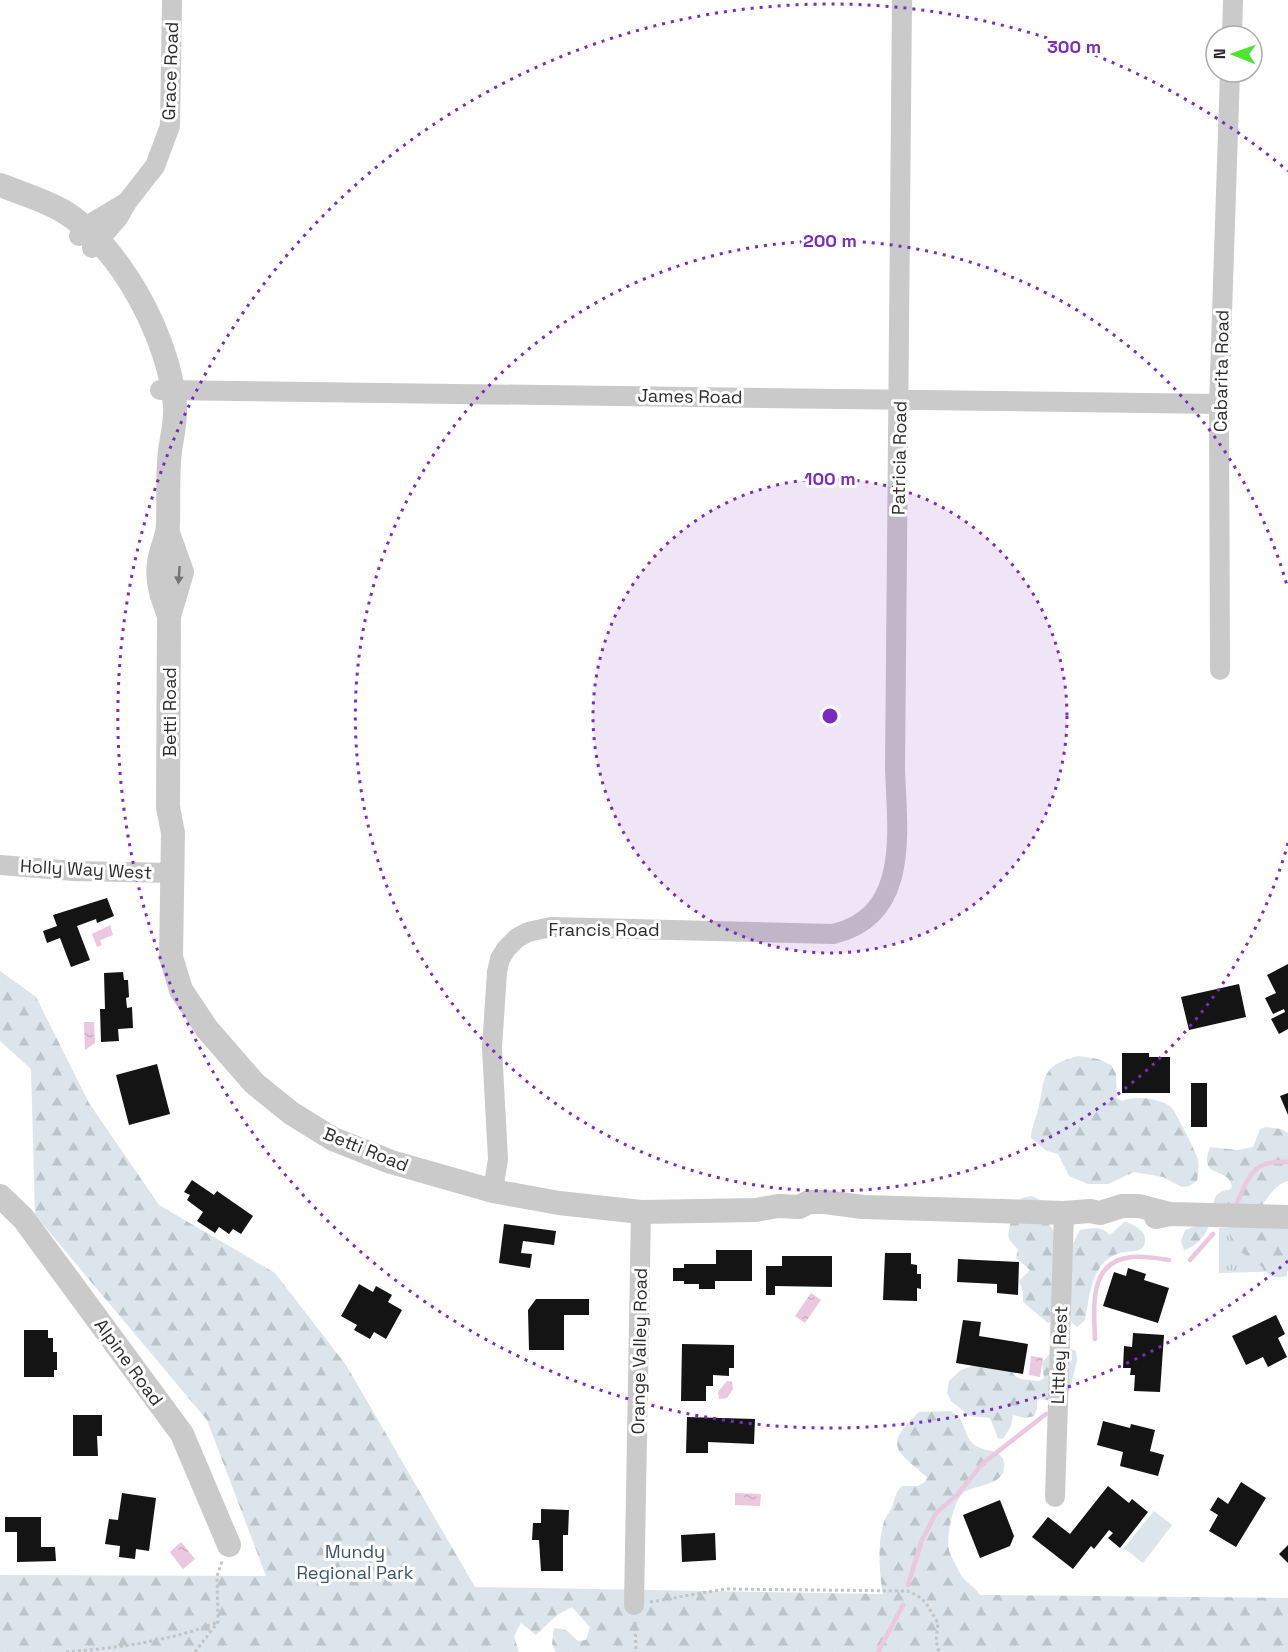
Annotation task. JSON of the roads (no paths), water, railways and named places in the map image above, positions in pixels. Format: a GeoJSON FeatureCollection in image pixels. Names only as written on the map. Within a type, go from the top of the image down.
{"type":"FeatureCollection","features":[{"type":"Feature","properties":{"kind":"street","name":"Grace Road"},"geometry":{"type":"LineString","coordinates":[[89,238],[127,202],[155,166],[170,126],[172,0]]}},
{"type":"Feature","properties":{"kind":"street","name":"Patricia Road"},"geometry":{"type":"LineString","coordinates":[[875,911],[893,879],[897,833],[895,769],[902,0]]}},
{"type":"Feature","properties":{"kind":"street"},"geometry":{"type":"LineString","coordinates":[[1232,24],[1233,0]]}},
{"type":"Feature","properties":{"kind":"street","name":"Cabarita Road"},"geometry":{"type":"LineString","coordinates":[[1220,670],[1219,404],[1230,84]]}},
{"type":"Feature","properties":{"kind":"street","name":"Betti Road"},"geometry":{"type":"LineString","coordinates":[[0,184],[40,201],[58,220],[89,238],[107,263],[144,330],[166,390],[170,453],[168,534],[159,564],[160,594],[169,616],[168,807],[173,833],[166,873],[171,957],[181,990],[207,1029],[254,1083],[291,1113],[333,1139],[382,1158],[493,1191],[559,1203],[641,1212]]}},
{"type":"Feature","properties":{"kind":"street","name":"James Road"},"geometry":{"type":"LineString","coordinates":[[166,390],[1219,404]]}},
{"type":"Feature","properties":{"kind":"street","name":"Holly Way West"},"geometry":{"type":"LineString","coordinates":[[0,865],[74,871],[166,873]]}},
{"type":"Feature","properties":{"kind":"street","name":"Francis Road"},"geometry":{"type":"LineString","coordinates":[[493,1191],[498,1159],[492,1048],[496,986],[501,959],[506,949],[517,938],[528,932],[551,927],[833,934],[856,926],[875,911]]}},
{"type":"Feature","properties":{"kind":"street","name":"Alpine Road"},"geometry":{"type":"LineString","coordinates":[[0,1196],[23,1218],[182,1434],[229,1545]]}},
{"type":"Feature","properties":{"kind":"street"},"geometry":{"type":"LineString","coordinates":[[641,1212],[756,1210],[783,1216],[863,1207],[1070,1213],[1099,1220],[1128,1215],[1155,1217],[1170,1214],[1288,1217]]}},
{"type":"Feature","properties":{"kind":"street","name":"Orange Valley Road"},"geometry":{"type":"LineString","coordinates":[[634,1605],[641,1212]]}},
{"type":"Feature","properties":{"kind":"street","name":"Littley Rest"},"geometry":{"type":"LineString","coordinates":[[1055,1497],[1070,1213]]}},
{"type":"Feature","properties":{"kind":"water"},"geometry":{"type":"Polygon","coordinates":[[[110,925],[113,935],[100,940],[102,945],[97,947],[92,934],[110,925]]]}},
{"type":"Feature","properties":{"kind":"water"},"geometry":{"type":"Polygon","coordinates":[[[84,1022],[94,1022],[95,1043],[85,1050],[84,1022]]]}},
{"type":"Feature","properties":{"kind":"water"},"geometry":{"type":"Polygon","coordinates":[[[811,1293],[821,1300],[805,1323],[795,1316],[811,1293]]]}},
{"type":"Feature","properties":{"kind":"water"},"geometry":{"type":"Polygon","coordinates":[[[1031,1356],[1043,1358],[1040,1377],[1029,1375],[1031,1356]]]}},
{"type":"Feature","properties":{"kind":"water"},"geometry":{"type":"Polygon","coordinates":[[[727,1381],[732,1382],[733,1389],[727,1398],[719,1399],[718,1392],[727,1381]]]}},
{"type":"Feature","properties":{"kind":"water"},"geometry":{"type":"Polygon","coordinates":[[[735,1493],[761,1494],[760,1506],[735,1505],[735,1493]]]}},
{"type":"Feature","properties":{"kind":"water"},"geometry":{"type":"Polygon","coordinates":[[[181,1542],[195,1559],[183,1569],[170,1552],[181,1542]]]}},
{"type":"Feature","properties":{"kind":"waterway"},"geometry":{"type":"LineString","coordinates":[[1235,1207],[1253,1172],[1266,1164],[1288,1162]]}},
{"type":"Feature","properties":{"kind":"waterway"},"geometry":{"type":"LineString","coordinates":[[1190,1260],[1213,1234]]}},
{"type":"Feature","properties":{"kind":"waterway"},"geometry":{"type":"LineString","coordinates":[[1095,1339],[1094,1313],[1097,1288],[1101,1276],[1108,1267],[1118,1260],[1132,1257],[1169,1260]]}},
{"type":"Feature","properties":{"kind":"waterway"},"geometry":{"type":"LineString","coordinates":[[908,1585],[922,1540],[936,1513],[957,1495],[982,1464],[1046,1414]]}},
{"type":"Feature","properties":{"kind":"waterway"},"geometry":{"type":"LineString","coordinates":[[878,1652],[903,1605]]}},
{"type":"Feature","properties":{"kind":"park label","name":"Mundy Regional Park"},"geometry":{"type":"Point","coordinates":[355,1561]}}]}
